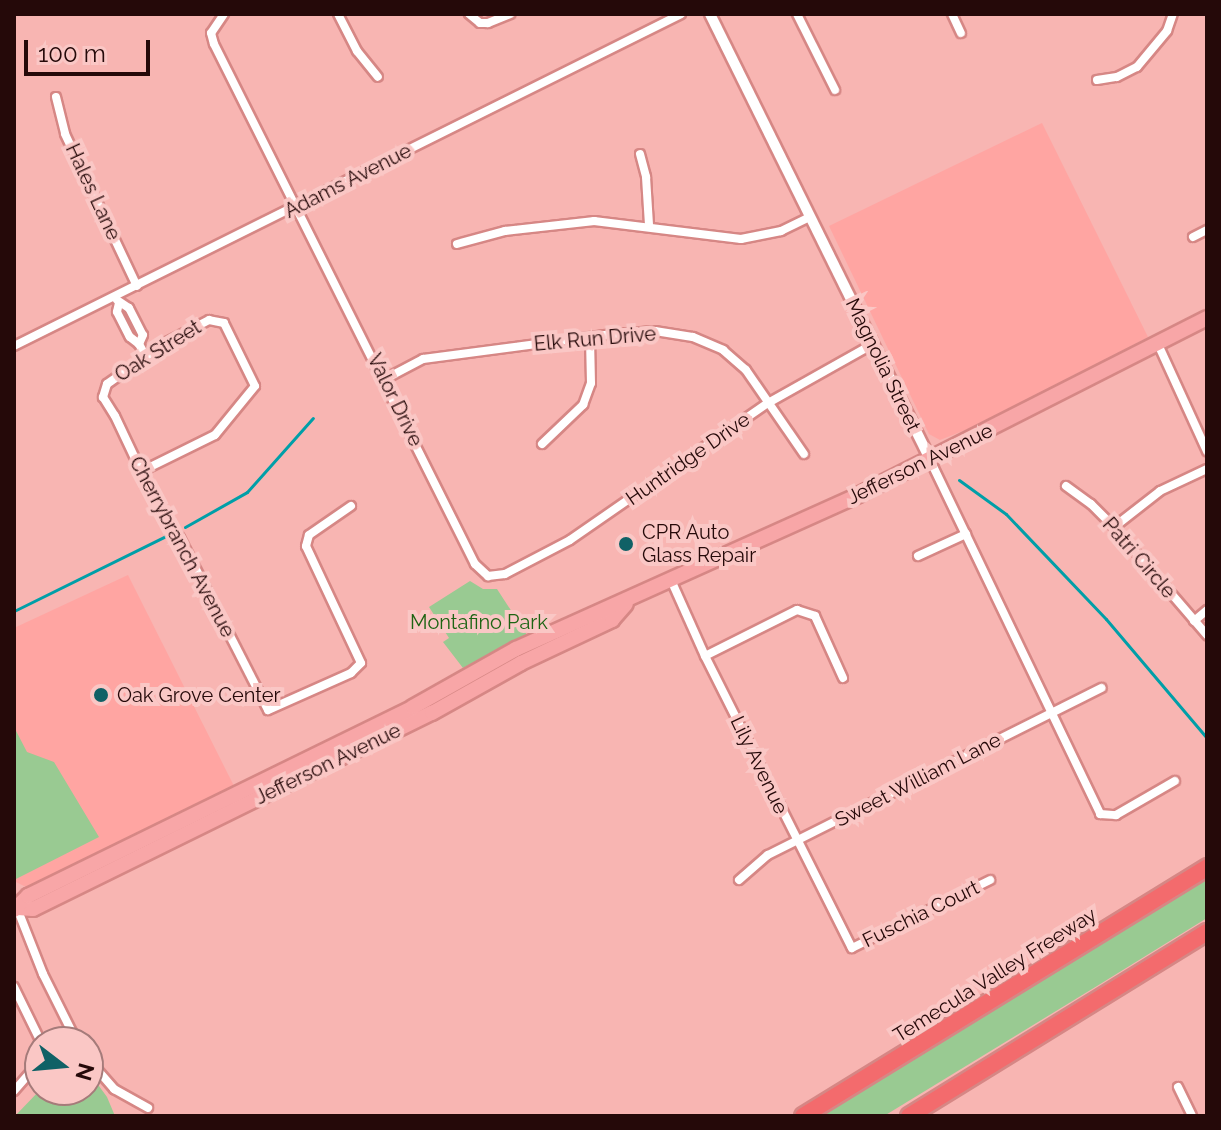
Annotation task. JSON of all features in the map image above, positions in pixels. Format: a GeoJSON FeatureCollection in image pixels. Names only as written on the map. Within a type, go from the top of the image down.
{"type":"FeatureCollection","features":[{"type":"Feature","properties":{"kind":"highway","name":"Temecula Valley Freeway"},"geometry":{"type":"LineString","coordinates":[[803,1116],[1207,867]]}},
{"type":"Feature","properties":{"kind":"highway"},"geometry":{"type":"LineString","coordinates":[[909,1116],[1207,932]]}},
{"type":"Feature","properties":{"kind":"main road","name":"Jefferson Avenue"},"geometry":{"type":"LineString","coordinates":[[15,906],[28,896],[413,707],[516,649],[629,601],[930,460],[1207,318]]}},
{"type":"Feature","properties":{"kind":"main road","name":"Jefferson Avenue"},"geometry":{"type":"LineString","coordinates":[[15,906],[33,909],[303,777],[612,620],[629,601]]}},
{"type":"Feature","properties":{"kind":"main road"},"geometry":{"type":"LineString","coordinates":[[303,777],[311,764],[393,724],[413,707]]}},
{"type":"Feature","properties":{"kind":"street","name":"Valor Drive"},"geometry":{"type":"LineString","coordinates":[[224,14],[214,23],[211,33],[214,44],[385,379],[475,564],[488,576],[505,574]]}},
{"type":"Feature","properties":{"kind":"street"},"geometry":{"type":"LineString","coordinates":[[338,14],[357,51],[378,77]]}},
{"type":"Feature","properties":{"kind":"street"},"geometry":{"type":"LineString","coordinates":[[469,14],[480,23],[488,23],[510,14]]}},
{"type":"Feature","properties":{"kind":"street","name":"Adams Avenue"},"geometry":{"type":"LineString","coordinates":[[14,346],[117,300],[137,286],[681,14]]}},
{"type":"Feature","properties":{"kind":"street","name":"Magnolia Street"},"geometry":{"type":"LineString","coordinates":[[710,14],[1100,814],[1116,815],[1175,781]]}},
{"type":"Feature","properties":{"kind":"street"},"geometry":{"type":"LineString","coordinates":[[797,14],[835,90]]}},
{"type":"Feature","properties":{"kind":"street"},"geometry":{"type":"LineString","coordinates":[[952,14],[961,33]]}},
{"type":"Feature","properties":{"kind":"street"},"geometry":{"type":"LineString","coordinates":[[1097,80],[1117,77],[1137,67],[1167,31],[1173,14]]}},
{"type":"Feature","properties":{"kind":"street","name":"Hales Lane"},"geometry":{"type":"LineString","coordinates":[[56,97],[65,134],[137,286]]}},
{"type":"Feature","properties":{"kind":"street"},"geometry":{"type":"LineString","coordinates":[[640,154],[646,177],[649,225]]}},
{"type":"Feature","properties":{"kind":"street"},"geometry":{"type":"LineString","coordinates":[[457,244],[505,231],[580,223],[649,225],[741,239],[781,231],[810,217]]}},
{"type":"Feature","properties":{"kind":"street"},"geometry":{"type":"LineString","coordinates":[[1193,237],[1207,230]]}},
{"type":"Feature","properties":{"kind":"street"},"geometry":{"type":"LineString","coordinates":[[117,300],[129,308],[137,323],[143,335],[139,344]]}},
{"type":"Feature","properties":{"kind":"street"},"geometry":{"type":"LineString","coordinates":[[117,300],[117,312],[125,329],[146,357]]}},
{"type":"Feature","properties":{"kind":"street","name":"Oak Street"},"geometry":{"type":"LineString","coordinates":[[107,384],[209,320],[224,323],[255,386],[215,435],[142,471]]}},
{"type":"Feature","properties":{"kind":"street"},"geometry":{"type":"LineString","coordinates":[[125,329],[137,323]]}},
{"type":"Feature","properties":{"kind":"street","name":"Elk Run Drive"},"geometry":{"type":"LineString","coordinates":[[385,379],[423,359],[655,331],[693,337],[723,350],[746,370],[804,454]]}},
{"type":"Feature","properties":{"kind":"street"},"geometry":{"type":"LineString","coordinates":[[542,444],[583,405],[591,383],[590,340]]}},
{"type":"Feature","properties":{"kind":"street"},"geometry":{"type":"LineString","coordinates":[[1157,342],[1207,451]]}},
{"type":"Feature","properties":{"kind":"street","name":"Huntridge Drive"},"geometry":{"type":"LineString","coordinates":[[505,574],[597,523],[768,403],[873,344]]}},
{"type":"Feature","properties":{"kind":"street","name":"Cherrybranch Avenue"},"geometry":{"type":"LineString","coordinates":[[107,384],[103,397],[268,710],[351,673],[361,663],[306,546],[309,535],[351,506]]}},
{"type":"Feature","properties":{"kind":"street"},"geometry":{"type":"LineString","coordinates":[[1114,527],[1160,491],[1207,469]]}},
{"type":"Feature","properties":{"kind":"street","name":"Patri Circle"},"geometry":{"type":"LineString","coordinates":[[1066,486],[1091,504],[1114,527],[1207,635]]}},
{"type":"Feature","properties":{"kind":"street"},"geometry":{"type":"LineString","coordinates":[[918,556],[966,534]]}},
{"type":"Feature","properties":{"kind":"street","name":"Lily Avenue"},"geometry":{"type":"LineString","coordinates":[[671,580],[705,656],[852,948]]}},
{"type":"Feature","properties":{"kind":"street"},"geometry":{"type":"LineString","coordinates":[[1194,621],[1207,610]]}},
{"type":"Feature","properties":{"kind":"street"},"geometry":{"type":"LineString","coordinates":[[705,656],[792,611],[804,611],[815,616],[843,678]]}},
{"type":"Feature","properties":{"kind":"street","name":"Sweet William Lane"},"geometry":{"type":"LineString","coordinates":[[739,880],[768,855],[1102,688]]}},
{"type":"Feature","properties":{"kind":"street","name":"Fuschia Court"},"geometry":{"type":"LineString","coordinates":[[852,948],[990,880]]}},
{"type":"Feature","properties":{"kind":"street"},"geometry":{"type":"LineString","coordinates":[[15,906],[69,1026]]}},
{"type":"Feature","properties":{"kind":"street"},"geometry":{"type":"LineString","coordinates":[[14,987],[33,1026]]}},
{"type":"Feature","properties":{"kind":"street"},"geometry":{"type":"LineString","coordinates":[[104,1077],[114,1089],[148,1108]]}},
{"type":"Feature","properties":{"kind":"street"},"geometry":{"type":"LineString","coordinates":[[1178,1087],[1192,1116]]}},
{"type":"Feature","properties":{"kind":"shaded area"},"geometry":{"type":"Polygon","coordinates":[[[1042,123],[1148,337],[1003,415],[940,440],[929,434],[829,226],[1042,123]]]}},
{"type":"Feature","properties":{"kind":"shaded area","name":"Oak Grove Center"},"geometry":{"type":"Polygon","coordinates":[[[128,575],[234,786],[30,889],[14,881],[14,628],[128,575]]]}},
{"type":"Feature","properties":{"kind":"green space","name":"Montafino Park"},"geometry":{"type":"Polygon","coordinates":[[[470,581],[483,589],[497,589],[527,635],[463,668],[443,642],[449,638],[429,607],[470,581]]]}},
{"type":"Feature","properties":{"kind":"green space"},"geometry":{"type":"Polygon","coordinates":[[[14,727],[27,752],[54,762],[99,837],[14,880],[14,727]]]}},
{"type":"Feature","properties":{"kind":"green space"},"geometry":{"type":"Polygon","coordinates":[[[1207,878],[1207,918],[1097,986],[884,1116],[819,1116],[1207,878]]]}},
{"type":"Feature","properties":{"kind":"green space"},"geometry":{"type":"Polygon","coordinates":[[[104,1093],[115,1116],[15,1116],[25,1106],[104,1106],[104,1093]]]}},
{"type":"Feature","properties":{"kind":"waterway"},"geometry":{"type":"LineString","coordinates":[[185,527],[247,492],[313,418]]}},
{"type":"Feature","properties":{"kind":"waterway"},"geometry":{"type":"LineString","coordinates":[[959,480],[1006,514],[1106,619],[1207,738]]}},
{"type":"Feature","properties":{"kind":"waterway"},"geometry":{"type":"LineString","coordinates":[[14,611],[168,535]]}},
{"type":"Feature","properties":{"kind":"place","name":"CPR Auto Glass Repair"},"geometry":{"type":"Point","coordinates":[626,544]}},
{"type":"Feature","properties":{"kind":"place","name":"Oak Grove Center"},"geometry":{"type":"Point","coordinates":[101,695]}}]}
